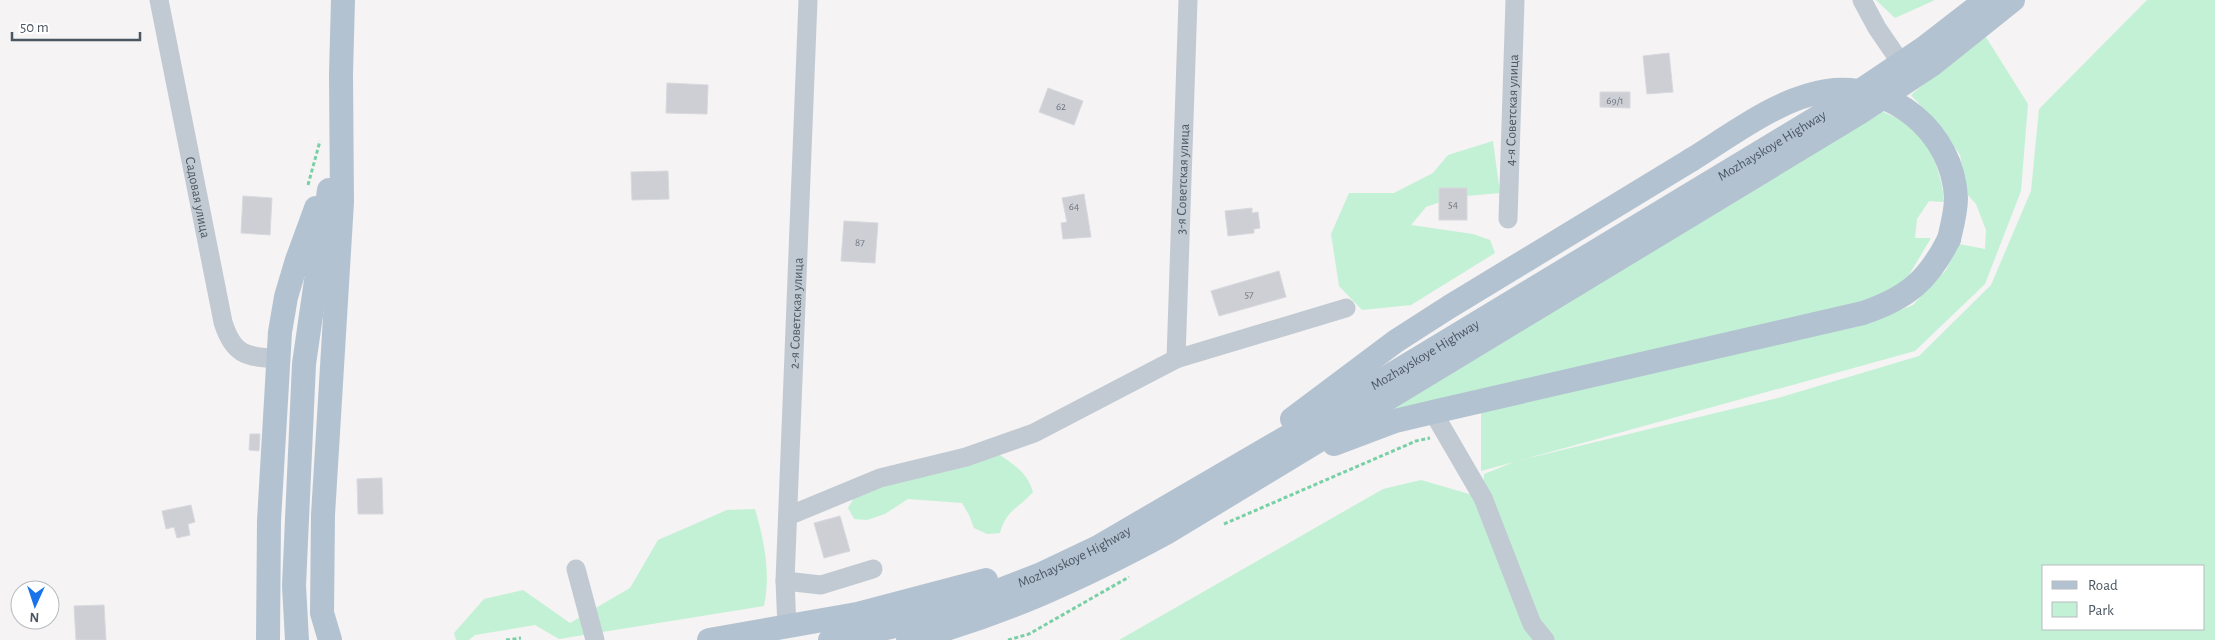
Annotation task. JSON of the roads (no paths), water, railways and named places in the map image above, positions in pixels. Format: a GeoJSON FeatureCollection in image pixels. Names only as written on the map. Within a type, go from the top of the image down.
{"type":"FeatureCollection","features":[{"type":"Feature","properties":{"kind":"main road"},"geometry":{"type":"LineString","coordinates":[[329,639],[322,613],[323,515],[342,202],[341,74],[343,0]]}},
{"type":"Feature","properties":{"kind":"main road","name":"Mozhayskoye Highway"},"geometry":{"type":"LineString","coordinates":[[908,640],[955,628],[1055,590],[1158,538],[1214,492],[1848,99],[1901,63],[1986,0]]}},
{"type":"Feature","properties":{"kind":"main road","name":"Mozhayskoye Highway"},"geometry":{"type":"LineString","coordinates":[[830,640],[891,627],[993,594],[1090,551],[1158,513],[1214,492],[1858,113],[1933,64],[2013,0]]}},
{"type":"Feature","properties":{"kind":"main road"},"geometry":{"type":"LineString","coordinates":[[297,640],[295,612],[296,543],[304,364],[341,74]]}},
{"type":"Feature","properties":{"kind":"main road"},"geometry":{"type":"LineString","coordinates":[[1851,90],[1876,94],[1896,102],[1914,114],[1931,132],[1945,153],[1953,177],[1956,198],[1949,239],[1928,275],[1897,299],[1870,310],[1395,421],[1214,492],[1396,340],[1767,114],[1797,99],[1825,91],[1851,90]]}},
{"type":"Feature","properties":{"kind":"main road"},"geometry":{"type":"LineString","coordinates":[[268,640],[269,520],[280,332],[286,297],[296,260],[326,173],[336,124]]}},
{"type":"Feature","properties":{"kind":"main road"},"geometry":{"type":"LineString","coordinates":[[709,640],[858,614],[978,583],[1023,568],[1158,513]]}},
{"type":"Feature","properties":{"kind":"main road"},"geometry":{"type":"LineString","coordinates":[[921,640],[955,628]]}},
{"type":"Feature","properties":{"kind":"street","name":"Садовая улица"},"geometry":{"type":"LineString","coordinates":[[159,0],[228,338],[236,349],[246,355],[278,358]]}},
{"type":"Feature","properties":{"kind":"street","name":"2-я Советская улица"},"geometry":{"type":"LineString","coordinates":[[787,627],[785,581],[808,0]]}},
{"type":"Feature","properties":{"kind":"street","name":"3-я Советская улица"},"geometry":{"type":"LineString","coordinates":[[1176,359],[1188,0]]}},
{"type":"Feature","properties":{"kind":"street","name":"4-я Советская улица"},"geometry":{"type":"LineString","coordinates":[[1508,220],[1514,0]]}},
{"type":"Feature","properties":{"kind":"street"},"geometry":{"type":"LineString","coordinates":[[1862,0],[1877,28],[1901,63]]}},
{"type":"Feature","properties":{"kind":"street"},"geometry":{"type":"LineString","coordinates":[[788,516],[880,478],[966,457],[1034,432],[1176,359],[1346,308]]}},
{"type":"Feature","properties":{"kind":"street"},"geometry":{"type":"LineString","coordinates":[[1432,412],[1483,498],[1532,624],[1545,640]]}},
{"type":"Feature","properties":{"kind":"street"},"geometry":{"type":"LineString","coordinates":[[576,569],[595,640]]}},
{"type":"Feature","properties":{"kind":"street"},"geometry":{"type":"LineString","coordinates":[[785,581],[821,584],[873,569]]}}]}
